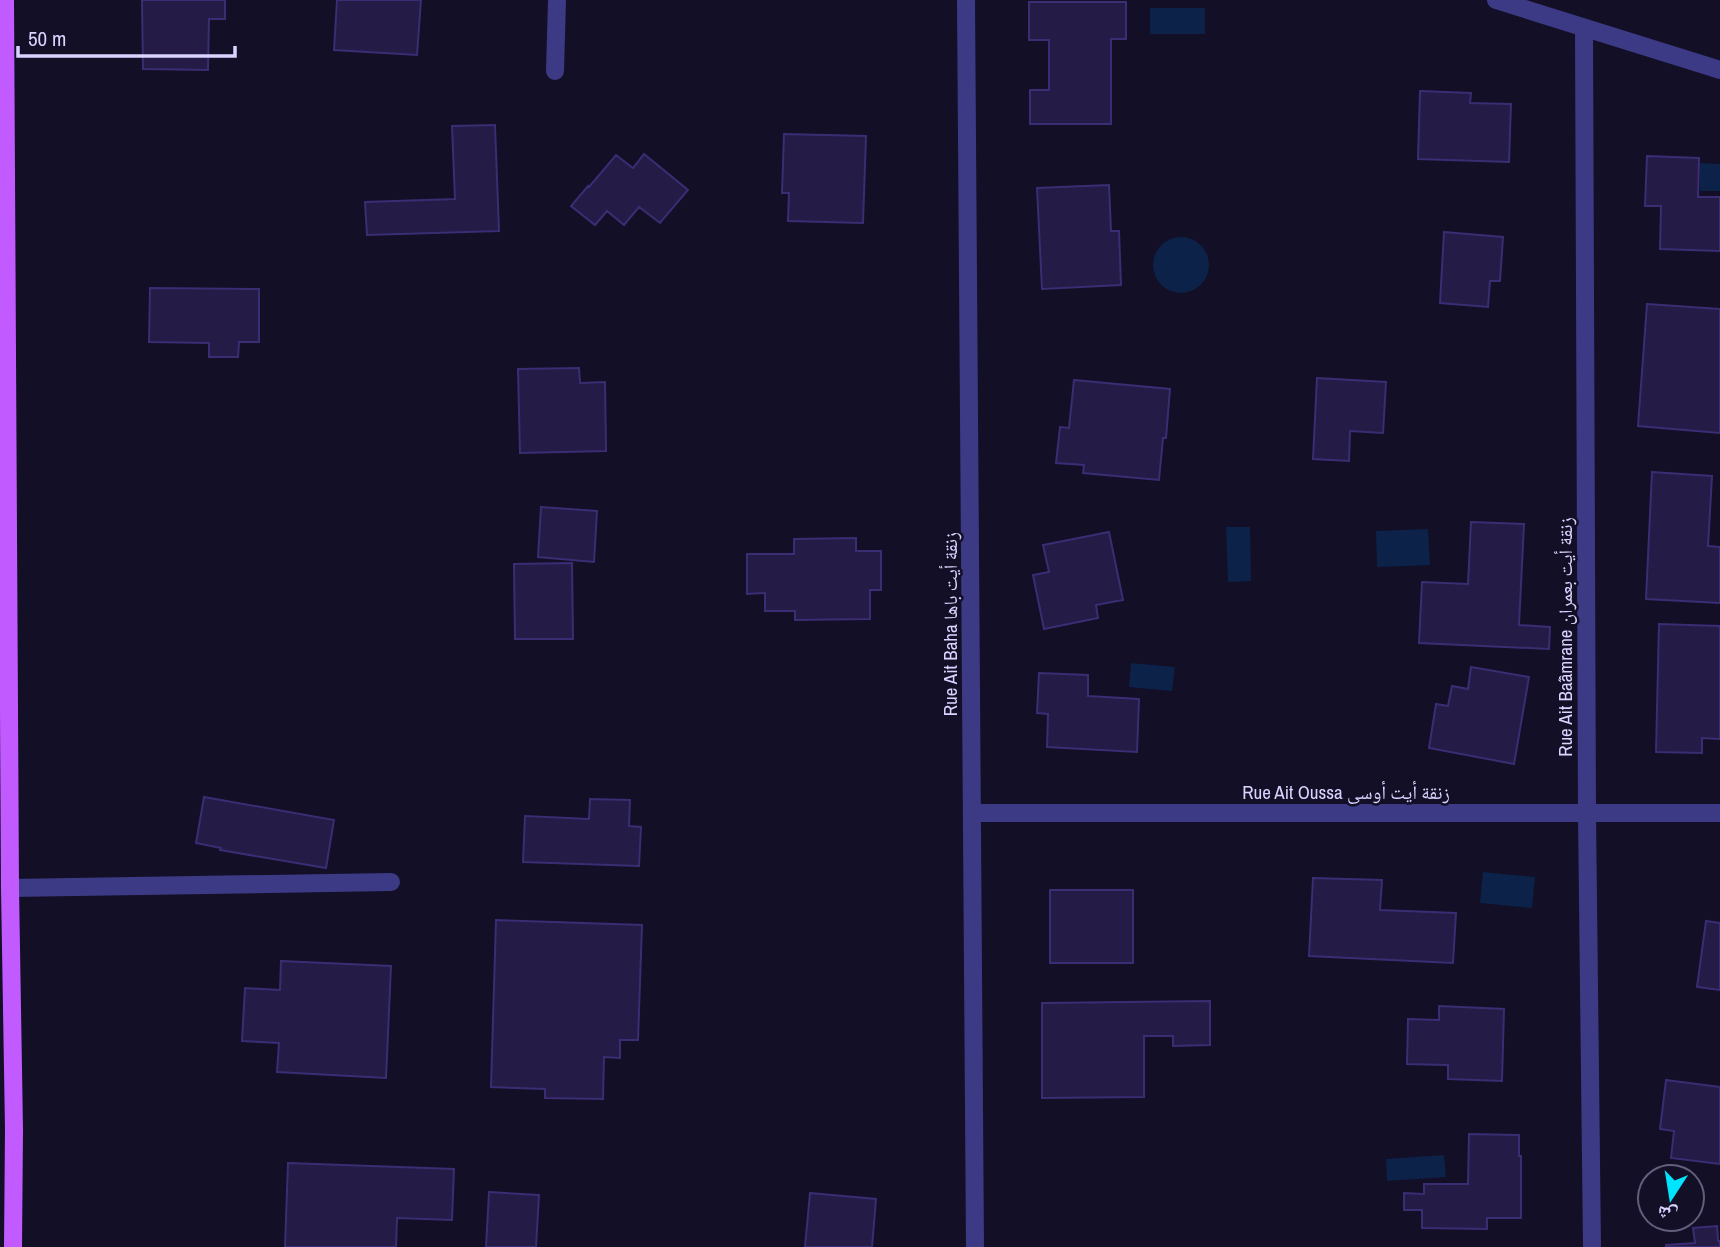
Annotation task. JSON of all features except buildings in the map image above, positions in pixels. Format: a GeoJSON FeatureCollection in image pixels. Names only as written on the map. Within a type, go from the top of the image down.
{"type":"FeatureCollection","features":[{"type":"Feature","properties":{"kind":"main road"},"geometry":{"type":"LineString","coordinates":[[5,0],[13,1247]]}},
{"type":"Feature","properties":{"kind":"street"},"geometry":{"type":"LineString","coordinates":[[555,71],[557,0]]}},
{"type":"Feature","properties":{"kind":"street","name":"Rue Ait Baha زنقة أيت باها"},"geometry":{"type":"LineString","coordinates":[[966,0],[975,1247]]}},
{"type":"Feature","properties":{"kind":"street"},"geometry":{"type":"LineString","coordinates":[[1496,0],[1720,70]]}},
{"type":"Feature","properties":{"kind":"street","name":"Rue Ait Ba´âmrane زنقة أيت بعمران"},"geometry":{"type":"LineString","coordinates":[[1584,27],[1587,814],[1592,1247]]}},
{"type":"Feature","properties":{"kind":"street","name":"Rue Ait Oussa زنقة أيت أوسى"},"geometry":{"type":"LineString","coordinates":[[972,813],[1720,813]]}},
{"type":"Feature","properties":{"kind":"street"},"geometry":{"type":"LineString","coordinates":[[10,888],[391,882]]}},
{"type":"Feature","properties":{"kind":"water"},"geometry":{"type":"Polygon","coordinates":[[[1150,8],[1205,8],[1205,34],[1150,34],[1150,8]]]}},
{"type":"Feature","properties":{"kind":"water"},"geometry":{"type":"Polygon","coordinates":[[[1700,163],[1720,164],[1720,191],[1700,191],[1700,163]]]}},
{"type":"Feature","properties":{"kind":"water"},"geometry":{"type":"Polygon","coordinates":[[[1175,237],[1187,237],[1201,245],[1209,259],[1207,276],[1201,285],[1187,293],[1175,293],[1158,281],[1153,271],[1153,259],[1165,242],[1175,237]]]}},
{"type":"Feature","properties":{"kind":"water"},"geometry":{"type":"Polygon","coordinates":[[[1226,527],[1250,527],[1251,581],[1228,582],[1226,527]]]}},
{"type":"Feature","properties":{"kind":"water"},"geometry":{"type":"Polygon","coordinates":[[[1428,529],[1430,565],[1377,567],[1376,531],[1428,529]]]}},
{"type":"Feature","properties":{"kind":"water"},"geometry":{"type":"Polygon","coordinates":[[[1131,663],[1175,667],[1172,691],[1129,687],[1131,663]]]}},
{"type":"Feature","properties":{"kind":"water"},"geometry":{"type":"Polygon","coordinates":[[[1483,872],[1535,877],[1532,908],[1480,903],[1483,872]]]}},
{"type":"Feature","properties":{"kind":"water"},"geometry":{"type":"Polygon","coordinates":[[[1444,1155],[1446,1177],[1387,1181],[1386,1159],[1444,1155]]]}}]}
